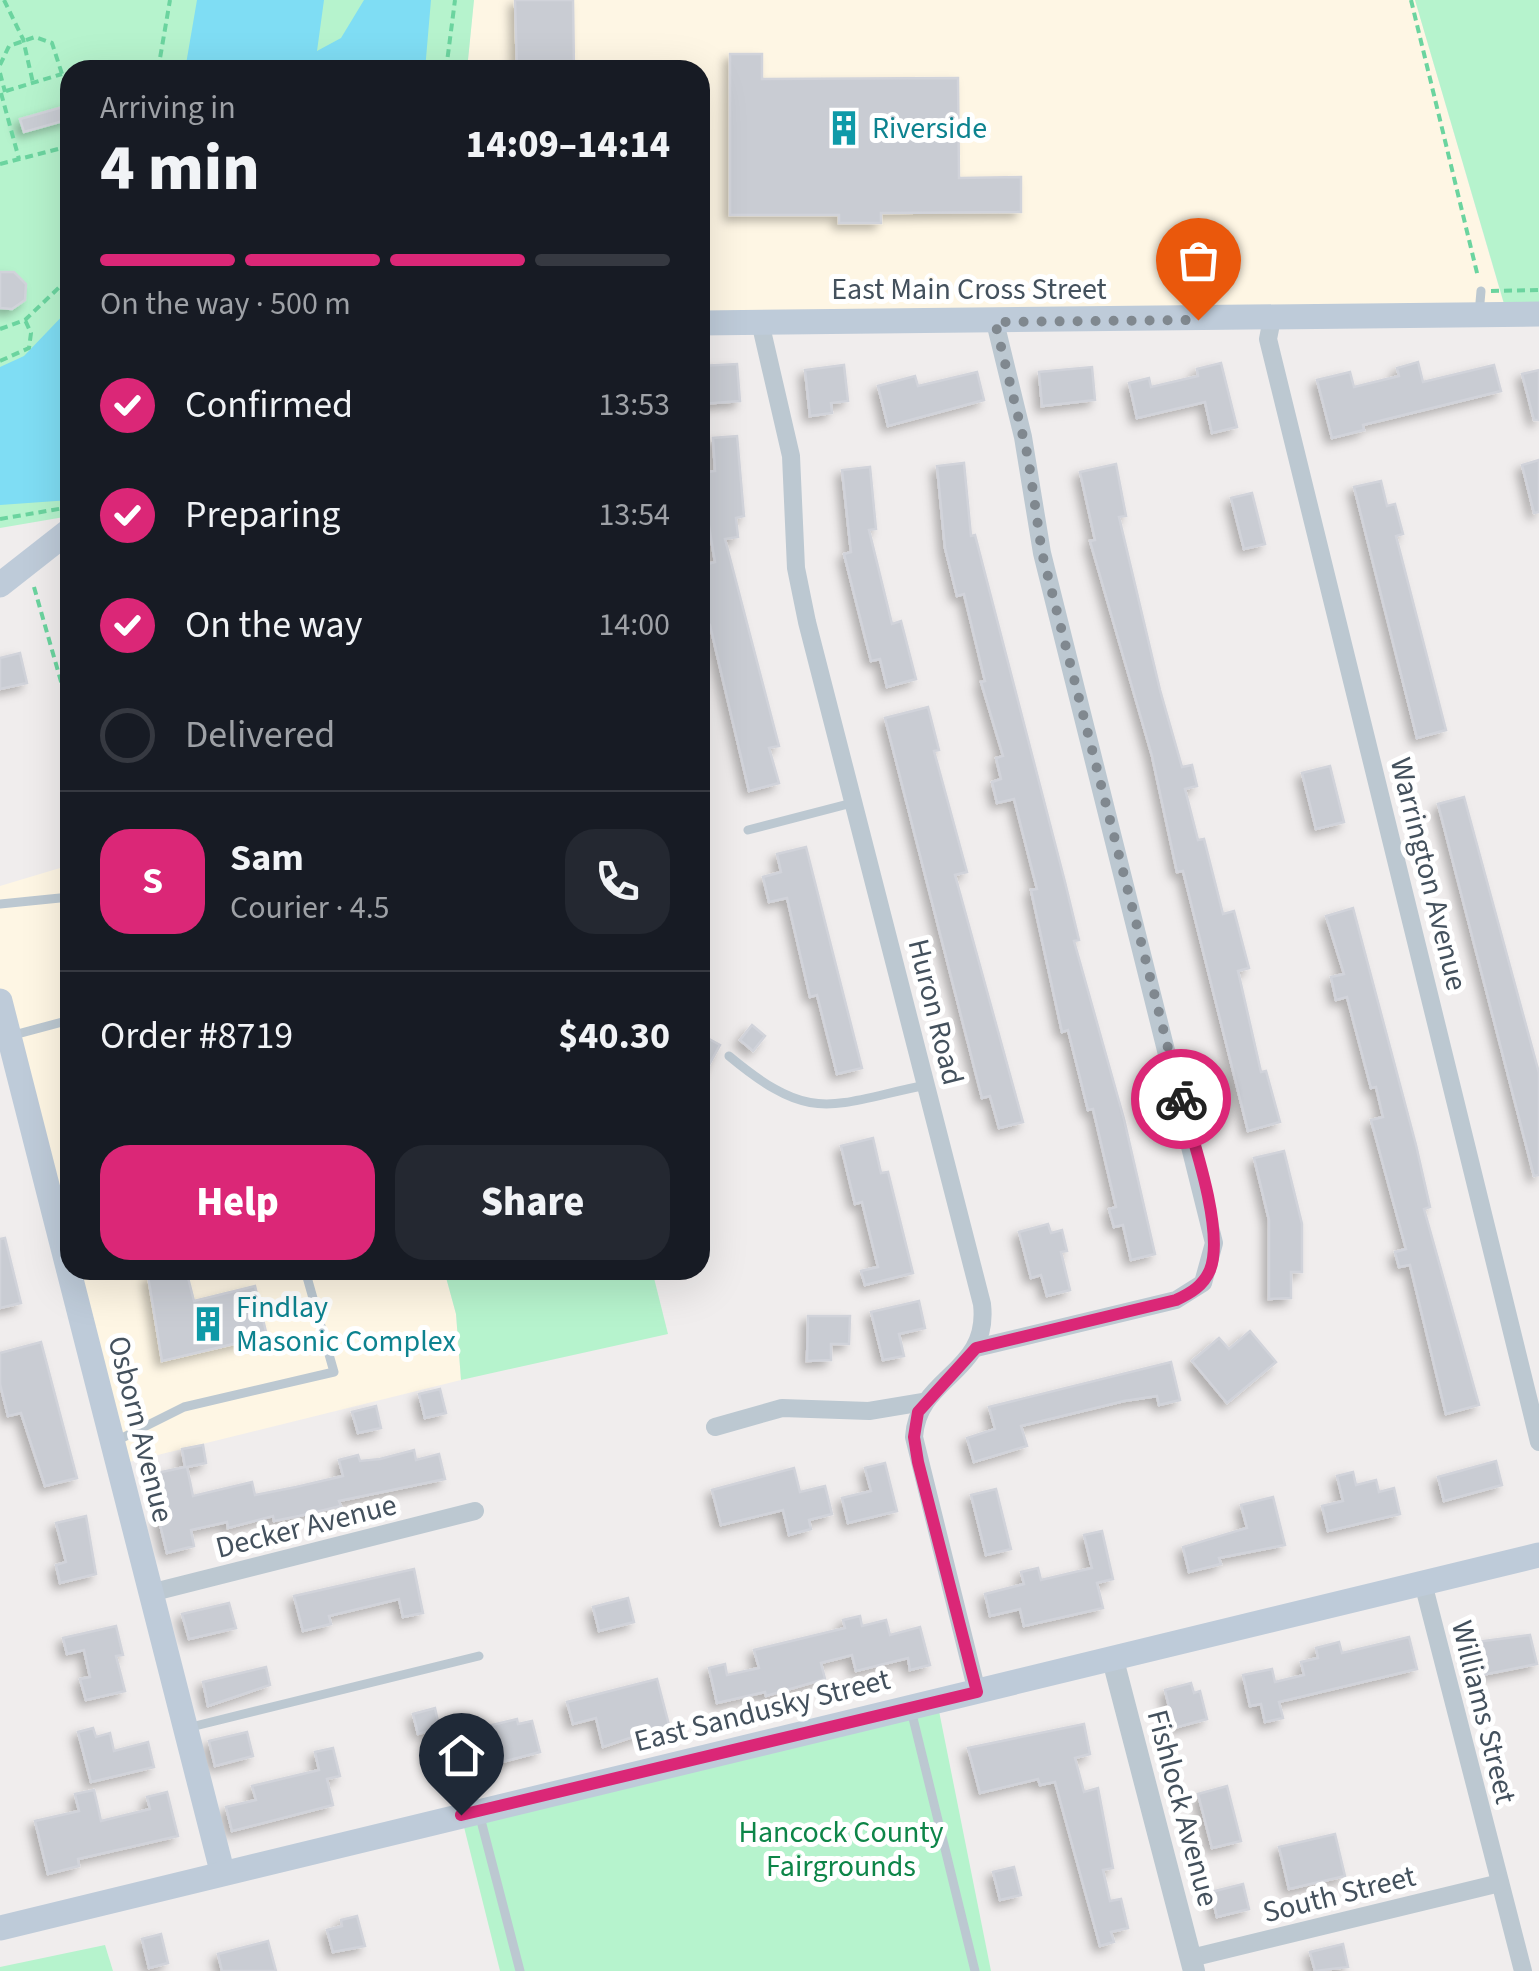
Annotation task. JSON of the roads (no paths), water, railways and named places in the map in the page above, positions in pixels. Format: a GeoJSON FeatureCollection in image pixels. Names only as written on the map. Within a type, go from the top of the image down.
{"type":"FeatureCollection","features":[{"type":"Feature","properties":{"kind":"main road","name":"East Main Cross Street"},"geometry":{"type":"LineString","coordinates":[[710,323],[1272,319],[1480,304],[1539,314]]}},
{"type":"Feature","properties":{"kind":"main road"},"geometry":{"type":"LineString","coordinates":[[0,586],[60,538]]}},
{"type":"Feature","properties":{"kind":"main road","name":"Osborn Avenue"},"geometry":{"type":"LineString","coordinates":[[0,1001],[60,1221]]}},
{"type":"Feature","properties":{"kind":"main road","name":"Osborn Avenue"},"geometry":{"type":"LineString","coordinates":[[73,1280],[111,1444],[222,1871]]}},
{"type":"Feature","properties":{"kind":"main road","name":"East Sandusky Street"},"geometry":{"type":"LineString","coordinates":[[0,1928],[222,1871],[1539,1555]]}},
{"type":"Feature","properties":{"kind":"street","name":"Warrington Avenue"},"geometry":{"type":"LineString","coordinates":[[1272,319],[1268,339],[1539,1442]]}},
{"type":"Feature","properties":{"kind":"street","name":"Huron Road"},"geometry":{"type":"LineString","coordinates":[[760,322],[791,456],[796,568],[852,803],[982,1304],[983,1330],[976,1348]]}},
{"type":"Feature","properties":{"kind":"street"},"geometry":{"type":"LineString","coordinates":[[977,1692],[918,1462],[915,1425],[924,1402],[976,1348],[1176,1300],[1203,1283],[1214,1243],[1042,553],[1032,476],[995,322]]}},
{"type":"Feature","properties":{"kind":"street"},"geometry":{"type":"LineString","coordinates":[[716,1427],[782,1408],[868,1411],[924,1402]]}},
{"type":"Feature","properties":{"kind":"street","name":"Decker Avenue"},"geometry":{"type":"LineString","coordinates":[[150,1593],[475,1512]]}},
{"type":"Feature","properties":{"kind":"street","name":"Williams Street"},"geometry":{"type":"LineString","coordinates":[[1424,1583],[1523,1971]]}},
{"type":"Feature","properties":{"kind":"street","name":"Fishlock Avenue"},"geometry":{"type":"LineString","coordinates":[[1114,1660],[1193,1965]]}},
{"type":"Feature","properties":{"kind":"street","name":"South Street"},"geometry":{"type":"LineString","coordinates":[[1193,1965],[1500,1883]]}},
{"type":"Feature","properties":{"kind":"lane"},"geometry":{"type":"LineString","coordinates":[[748,830],[852,803]]}},
{"type":"Feature","properties":{"kind":"lane"},"geometry":{"type":"LineString","coordinates":[[0,904],[60,899]]}},
{"type":"Feature","properties":{"kind":"lane"},"geometry":{"type":"LineString","coordinates":[[9,1036],[60,1023]]}},
{"type":"Feature","properties":{"kind":"lane"},"geometry":{"type":"LineString","coordinates":[[729,1056],[789,1098],[813,1107],[926,1085]]}},
{"type":"Feature","properties":{"kind":"lane"},"geometry":{"type":"LineString","coordinates":[[111,1444],[184,1407],[334,1372],[308,1280]]}},
{"type":"Feature","properties":{"kind":"lane"},"geometry":{"type":"LineString","coordinates":[[185,1728],[479,1656]]}},
{"type":"Feature","properties":{"kind":"lane"},"geometry":{"type":"LineString","coordinates":[[911,1707],[975,1971]]}},
{"type":"Feature","properties":{"kind":"lane"},"geometry":{"type":"LineString","coordinates":[[479,1810],[520,1971]]}},
{"type":"Feature","properties":{"kind":"water"},"geometry":{"type":"Polygon","coordinates":[[[197,0],[324,0],[317,51],[341,38],[364,0],[431,0],[426,60],[187,60],[197,0]]]}},
{"type":"Feature","properties":{"kind":"water"},"geometry":{"type":"Polygon","coordinates":[[[60,318],[60,501],[0,505],[0,367],[24,356],[60,318]]]}},
{"type":"Feature","properties":{"kind":"place","name":"Riverside"},"geometry":{"type":"Point","coordinates":[844,128]}},
{"type":"Feature","properties":{"kind":"place","name":"Findlay Masonic Complex"},"geometry":{"type":"Point","coordinates":[208,1324]}},
{"type":"Feature","properties":{"kind":"park label","name":"Hancock County Fairgrounds"},"geometry":{"type":"Point","coordinates":[841,1849]}}]}
